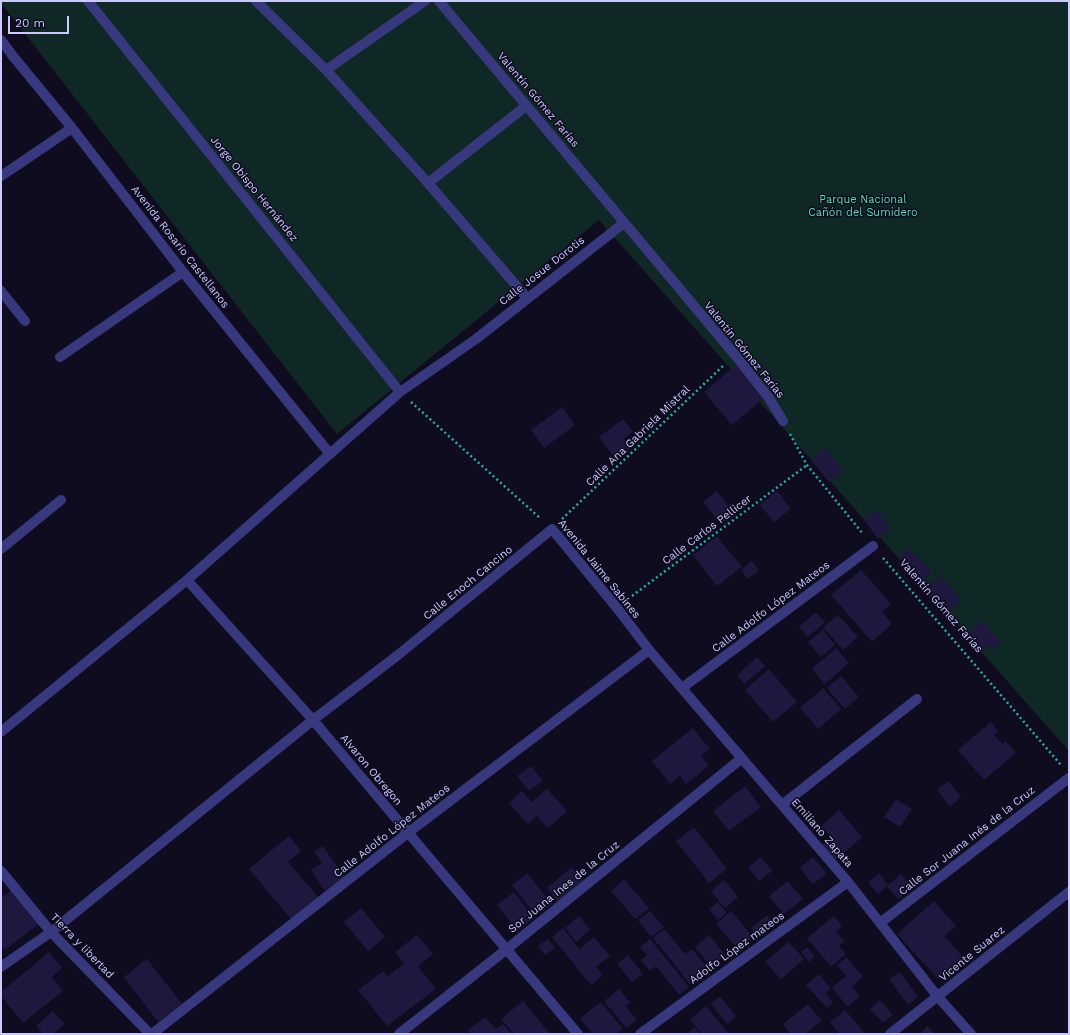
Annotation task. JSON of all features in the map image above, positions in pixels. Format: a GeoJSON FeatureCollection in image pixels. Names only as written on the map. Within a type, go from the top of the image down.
{"type":"FeatureCollection","features":[{"type":"Feature","properties":{"kind":"street","name":"Jorge Obispo Hernández"},"geometry":{"type":"LineString","coordinates":[[88,1],[400,392]]}},
{"type":"Feature","properties":{"kind":"street"},"geometry":{"type":"LineString","coordinates":[[256,1],[326,70],[428,182],[527,298]]}},
{"type":"Feature","properties":{"kind":"street"},"geometry":{"type":"LineString","coordinates":[[326,70],[425,1]]}},
{"type":"Feature","properties":{"kind":"street","name":"Valentín Gómez Farías"},"geometry":{"type":"LineString","coordinates":[[439,1],[735,355],[769,398],[783,421]]}},
{"type":"Feature","properties":{"kind":"street","name":"Avenida Rosario Castellanos"},"geometry":{"type":"LineString","coordinates":[[1,40],[72,128],[183,272],[330,454]]}},
{"type":"Feature","properties":{"kind":"street"},"geometry":{"type":"LineString","coordinates":[[428,182],[526,106]]}},
{"type":"Feature","properties":{"kind":"street"},"geometry":{"type":"LineString","coordinates":[[1,176],[72,128]]}},
{"type":"Feature","properties":{"kind":"street","name":"Calle Josue Dorotis"},"geometry":{"type":"LineString","coordinates":[[1,732],[186,580],[400,392],[476,338],[624,222]]}},
{"type":"Feature","properties":{"kind":"street"},"geometry":{"type":"LineString","coordinates":[[60,357],[183,272]]}},
{"type":"Feature","properties":{"kind":"street"},"geometry":{"type":"LineString","coordinates":[[1,291],[25,321]]}},
{"type":"Feature","properties":{"kind":"street"},"geometry":{"type":"LineString","coordinates":[[1,549],[62,500]]}},
{"type":"Feature","properties":{"kind":"street","name":"Avenida Jaime Sabines"},"geometry":{"type":"LineString","coordinates":[[552,529],[617,608],[649,650],[682,688]]}},
{"type":"Feature","properties":{"kind":"street","name":"Calle Enoch Cancino"},"geometry":{"type":"LineString","coordinates":[[1,967],[51,932],[313,720],[398,655],[552,529]]}},
{"type":"Feature","properties":{"kind":"street","name":"Calle Adolfo López Mateos"},"geometry":{"type":"LineString","coordinates":[[682,688],[873,546]]}},
{"type":"Feature","properties":{"kind":"street","name":"Alvaron Obregon"},"geometry":{"type":"LineString","coordinates":[[186,580],[313,720],[578,1034]]}},
{"type":"Feature","properties":{"kind":"street","name":"Calle Adolfo López Mateos"},"geometry":{"type":"LineString","coordinates":[[151,1034],[409,832],[649,650]]}},
{"type":"Feature","properties":{"kind":"street","name":"Emiliano Zapata"},"geometry":{"type":"LineString","coordinates":[[682,688],[848,882],[938,997],[971,1034]]}},
{"type":"Feature","properties":{"kind":"street"},"geometry":{"type":"LineString","coordinates":[[782,804],[917,699]]}},
{"type":"Feature","properties":{"kind":"street","name":"Sor Juana Ines de la Cruz"},"geometry":{"type":"LineString","coordinates":[[399,1034],[507,949],[742,758]]}},
{"type":"Feature","properties":{"kind":"street","name":"Calle Sor Juana Inés de la Cruz"},"geometry":{"type":"LineString","coordinates":[[880,923],[1069,778]]}},
{"type":"Feature","properties":{"kind":"street","name":"Tierra y libertad"},"geometry":{"type":"LineString","coordinates":[[1,871],[51,932],[151,1034]]}},
{"type":"Feature","properties":{"kind":"street","name":"Adolfo López mateos"},"geometry":{"type":"LineString","coordinates":[[640,1034],[848,882]]}},
{"type":"Feature","properties":{"kind":"street","name":"Vicente Suarez"},"geometry":{"type":"LineString","coordinates":[[890,1034],[1069,892]]}},
{"type":"Feature","properties":{"kind":"path","name":"Calle Ana Gabriela Mistral"},"geometry":{"type":"LineString","coordinates":[[552,529],[735,355]]}},
{"type":"Feature","properties":{"kind":"path","name":"Avenida Jaime Sabines"},"geometry":{"type":"LineString","coordinates":[[400,392],[552,529]]}},
{"type":"Feature","properties":{"kind":"path","name":"Valentín Gómez Farías"},"geometry":{"type":"LineString","coordinates":[[783,421],[806,465],[873,546],[1064,768]]}},
{"type":"Feature","properties":{"kind":"path","name":"Calle Carlos Pellicer"},"geometry":{"type":"LineString","coordinates":[[617,608],[806,465]]}},
{"type":"Feature","properties":{"kind":"green space","name":"Parque Nacional Cañón del Sumidero"},"geometry":{"type":"Polygon","coordinates":[[[1,1],[1069,1],[1069,751],[599,220],[337,434],[1,3],[1,1]]]}},
{"type":"Feature","properties":{"kind":"building"},"geometry":{"type":"Polygon","coordinates":[[[736,365],[765,397],[732,425],[704,392],[736,365]]]}},
{"type":"Feature","properties":{"kind":"building"},"geometry":{"type":"Polygon","coordinates":[[[562,407],[575,425],[544,448],[531,430],[562,407]]]}},
{"type":"Feature","properties":{"kind":"building"},"geometry":{"type":"Polygon","coordinates":[[[623,419],[633,432],[623,439],[630,449],[616,460],[599,437],[623,419]]]}},
{"type":"Feature","properties":{"kind":"building"},"geometry":{"type":"Polygon","coordinates":[[[826,448],[843,471],[829,482],[811,460],[826,448]]]}},
{"type":"Feature","properties":{"kind":"building"},"geometry":{"type":"Polygon","coordinates":[[[717,491],[735,515],[721,525],[703,502],[717,491]]]}},
{"type":"Feature","properties":{"kind":"building"},"geometry":{"type":"Polygon","coordinates":[[[777,491],[791,509],[774,522],[760,505],[777,491]]]}},
{"type":"Feature","properties":{"kind":"building"},"geometry":{"type":"Polygon","coordinates":[[[877,510],[890,529],[878,539],[864,520],[877,510]]]}},
{"type":"Feature","properties":{"kind":"building"},"geometry":{"type":"Polygon","coordinates":[[[717,536],[742,567],[717,586],[693,555],[717,536]]]}},
{"type":"Feature","properties":{"kind":"building"},"geometry":{"type":"Polygon","coordinates":[[[909,548],[932,572],[921,582],[899,557],[909,548]]]}},
{"type":"Feature","properties":{"kind":"building"},"geometry":{"type":"Polygon","coordinates":[[[752,561],[759,570],[748,579],[741,570],[752,561]]]}},
{"type":"Feature","properties":{"kind":"building"},"geometry":{"type":"Polygon","coordinates":[[[861,570],[891,604],[882,612],[892,624],[872,642],[831,595],[861,570]]]}},
{"type":"Feature","properties":{"kind":"building"},"geometry":{"type":"Polygon","coordinates":[[[941,576],[961,601],[944,615],[924,590],[941,576]]]}},
{"type":"Feature","properties":{"kind":"building"},"geometry":{"type":"Polygon","coordinates":[[[816,612],[825,622],[808,637],[799,627],[816,612]]]}},
{"type":"Feature","properties":{"kind":"building"},"geometry":{"type":"Polygon","coordinates":[[[838,615],[858,637],[843,650],[823,627],[838,615]]]}},
{"type":"Feature","properties":{"kind":"building"},"geometry":{"type":"Polygon","coordinates":[[[981,621],[1001,642],[992,650],[988,645],[980,652],[965,636],[981,621]]]}},
{"type":"Feature","properties":{"kind":"building"},"geometry":{"type":"Polygon","coordinates":[[[823,630],[835,645],[821,657],[808,642],[823,630]]]}},
{"type":"Feature","properties":{"kind":"building"},"geometry":{"type":"Polygon","coordinates":[[[836,648],[849,663],[825,684],[812,669],[836,648]]]}},
{"type":"Feature","properties":{"kind":"building"},"geometry":{"type":"Polygon","coordinates":[[[757,657],[765,666],[744,684],[737,675],[757,657]]]}},
{"type":"Feature","properties":{"kind":"building"},"geometry":{"type":"Polygon","coordinates":[[[769,669],[797,702],[773,722],[745,690],[769,669]]]}},
{"type":"Feature","properties":{"kind":"building"},"geometry":{"type":"Polygon","coordinates":[[[841,676],[859,697],[845,709],[827,688],[841,676]]]}},
{"type":"Feature","properties":{"kind":"building"},"geometry":{"type":"Polygon","coordinates":[[[823,688],[841,709],[818,729],[800,708],[823,688]]]}},
{"type":"Feature","properties":{"kind":"building"},"geometry":{"type":"Polygon","coordinates":[[[991,722],[998,731],[994,735],[1003,744],[1006,741],[1016,753],[984,780],[958,750],[991,722]]]}},
{"type":"Feature","properties":{"kind":"building"},"geometry":{"type":"Polygon","coordinates":[[[693,728],[710,749],[701,756],[709,766],[686,784],[680,776],[670,784],[652,761],[693,728]]]}},
{"type":"Feature","properties":{"kind":"building"},"geometry":{"type":"Polygon","coordinates":[[[531,766],[543,781],[529,791],[517,776],[531,766]]]}},
{"type":"Feature","properties":{"kind":"building"},"geometry":{"type":"Polygon","coordinates":[[[948,781],[961,797],[950,807],[937,790],[948,781]]]}},
{"type":"Feature","properties":{"kind":"building"},"geometry":{"type":"Polygon","coordinates":[[[745,786],[761,807],[729,831],[713,811],[745,786]]]}},
{"type":"Feature","properties":{"kind":"building"},"geometry":{"type":"Polygon","coordinates":[[[547,789],[567,811],[548,828],[537,816],[528,824],[509,803],[522,791],[532,802],[547,789]]]}},
{"type":"Feature","properties":{"kind":"building"},"geometry":{"type":"Polygon","coordinates":[[[896,799],[912,809],[900,827],[884,817],[896,799]]]}},
{"type":"Feature","properties":{"kind":"building"},"geometry":{"type":"Polygon","coordinates":[[[839,810],[862,837],[836,860],[822,845],[831,837],[821,826],[839,810]]]}},
{"type":"Feature","properties":{"kind":"building"},"geometry":{"type":"Polygon","coordinates":[[[694,827],[727,869],[709,883],[676,841],[694,827]]]}},
{"type":"Feature","properties":{"kind":"building"},"geometry":{"type":"Polygon","coordinates":[[[289,836],[301,851],[288,862],[318,897],[291,919],[249,869],[289,836]]]}},
{"type":"Feature","properties":{"kind":"building"},"geometry":{"type":"Polygon","coordinates":[[[323,846],[345,878],[325,891],[311,870],[322,863],[314,852],[323,846]]]}},
{"type":"Feature","properties":{"kind":"building"},"geometry":{"type":"Polygon","coordinates":[[[761,857],[772,871],[759,881],[748,867],[761,857]]]}},
{"type":"Feature","properties":{"kind":"building"},"geometry":{"type":"Polygon","coordinates":[[[813,857],[827,874],[813,884],[800,868],[813,857]]]}},
{"type":"Feature","properties":{"kind":"building"},"geometry":{"type":"Polygon","coordinates":[[[572,867],[584,882],[558,902],[547,888],[572,867]]]}},
{"type":"Feature","properties":{"kind":"building"},"geometry":{"type":"Polygon","coordinates":[[[527,873],[552,904],[536,916],[512,885],[527,873]]]}},
{"type":"Feature","properties":{"kind":"building"},"geometry":{"type":"Polygon","coordinates":[[[879,873],[888,885],[901,874],[912,888],[898,899],[887,886],[878,894],[868,882],[879,873]]]}},
{"type":"Feature","properties":{"kind":"building"},"geometry":{"type":"Polygon","coordinates":[[[624,879],[649,908],[635,919],[611,891],[624,879]]]}},
{"type":"Feature","properties":{"kind":"building"},"geometry":{"type":"Polygon","coordinates":[[[724,880],[738,897],[725,908],[711,891],[724,880]]]}},
{"type":"Feature","properties":{"kind":"building"},"geometry":{"type":"Polygon","coordinates":[[[788,881],[803,899],[784,914],[769,896],[788,881]]]}},
{"type":"Feature","properties":{"kind":"building"},"geometry":{"type":"Polygon","coordinates":[[[12,890],[39,924],[5,950],[1,945],[1,898],[12,890]]]}},
{"type":"Feature","properties":{"kind":"building"},"geometry":{"type":"Polygon","coordinates":[[[514,892],[534,918],[518,931],[497,905],[514,892]]]}},
{"type":"Feature","properties":{"kind":"building"},"geometry":{"type":"Polygon","coordinates":[[[934,901],[956,926],[944,936],[963,957],[938,979],[897,934],[934,901]]]}},
{"type":"Feature","properties":{"kind":"building"},"geometry":{"type":"Polygon","coordinates":[[[718,902],[727,913],[718,920],[709,909],[718,902]]]}},
{"type":"Feature","properties":{"kind":"building"},"geometry":{"type":"Polygon","coordinates":[[[361,908],[385,937],[368,951],[344,922],[361,908]]]}},
{"type":"Feature","properties":{"kind":"building"},"geometry":{"type":"Polygon","coordinates":[[[650,911],[664,927],[651,937],[638,920],[650,911]]]}},
{"type":"Feature","properties":{"kind":"building"},"geometry":{"type":"Polygon","coordinates":[[[731,911],[753,937],[738,949],[716,924],[731,911]]]}},
{"type":"Feature","properties":{"kind":"building"},"geometry":{"type":"Polygon","coordinates":[[[767,915],[773,923],[757,935],[751,928],[767,915]]]}},
{"type":"Feature","properties":{"kind":"building"},"geometry":{"type":"Polygon","coordinates":[[[579,916],[590,930],[576,942],[565,928],[579,916]]]}},
{"type":"Feature","properties":{"kind":"building"},"geometry":{"type":"Polygon","coordinates":[[[834,916],[842,926],[836,931],[844,941],[839,946],[846,954],[831,967],[807,938],[834,916]]]}},
{"type":"Feature","properties":{"kind":"building"},"geometry":{"type":"Polygon","coordinates":[[[563,928],[579,949],[594,937],[610,956],[596,967],[603,975],[591,985],[552,937],[563,928]]]}},
{"type":"Feature","properties":{"kind":"building"},"geometry":{"type":"Polygon","coordinates":[[[664,929],[685,954],[692,949],[708,969],[690,984],[653,938],[664,929]]]}},
{"type":"Feature","properties":{"kind":"building"},"geometry":{"type":"Polygon","coordinates":[[[417,935],[433,954],[418,966],[436,989],[387,1026],[358,990],[383,971],[387,976],[404,964],[395,952],[417,935]]]}},
{"type":"Feature","properties":{"kind":"building"},"geometry":{"type":"Polygon","coordinates":[[[709,935],[725,955],[711,966],[695,947],[709,935]]]}},
{"type":"Feature","properties":{"kind":"building"},"geometry":{"type":"Polygon","coordinates":[[[548,939],[555,948],[545,955],[538,946],[548,939]]]}},
{"type":"Feature","properties":{"kind":"building"},"geometry":{"type":"Polygon","coordinates":[[[650,939],[689,987],[679,995],[656,966],[650,971],[641,960],[647,955],[640,947],[650,939]]]}},
{"type":"Feature","properties":{"kind":"building"},"geometry":{"type":"Polygon","coordinates":[[[789,942],[804,959],[781,979],[765,962],[789,942]]]}},
{"type":"Feature","properties":{"kind":"building"},"geometry":{"type":"Polygon","coordinates":[[[807,947],[815,957],[809,962],[801,952],[807,947]]]}},
{"type":"Feature","properties":{"kind":"building"},"geometry":{"type":"Polygon","coordinates":[[[49,952],[62,968],[52,977],[63,991],[23,1023],[1,996],[1,992],[49,952]]]}},
{"type":"Feature","properties":{"kind":"building"},"geometry":{"type":"Polygon","coordinates":[[[628,955],[643,974],[632,982],[617,964],[628,955]]]}},
{"type":"Feature","properties":{"kind":"building"},"geometry":{"type":"Polygon","coordinates":[[[846,957],[863,977],[852,986],[860,996],[848,1007],[832,988],[846,976],[837,965],[846,957]]]}},
{"type":"Feature","properties":{"kind":"building"},"geometry":{"type":"Polygon","coordinates":[[[147,959],[182,1004],[158,1022],[124,977],[147,959]]]}},
{"type":"Feature","properties":{"kind":"building"},"geometry":{"type":"Polygon","coordinates":[[[900,972],[918,997],[908,1005],[889,979],[900,972]]]}},
{"type":"Feature","properties":{"kind":"building"},"geometry":{"type":"Polygon","coordinates":[[[819,974],[831,989],[826,993],[833,1002],[827,1008],[806,985],[819,974]]]}},
{"type":"Feature","properties":{"kind":"building"},"geometry":{"type":"Polygon","coordinates":[[[619,989],[630,1003],[625,1006],[637,1020],[626,1028],[604,1001],[619,989]]]}},
{"type":"Feature","properties":{"kind":"building"},"geometry":{"type":"Polygon","coordinates":[[[720,996],[736,1016],[727,1024],[711,1004],[720,996]]]}},
{"type":"Feature","properties":{"kind":"building"},"geometry":{"type":"Polygon","coordinates":[[[880,1000],[893,1015],[883,1023],[870,1009],[880,1000]]]}},
{"type":"Feature","properties":{"kind":"building"},"geometry":{"type":"Polygon","coordinates":[[[523,1001],[550,1034],[514,1034],[501,1019],[523,1001]]]}},
{"type":"Feature","properties":{"kind":"building"},"geometry":{"type":"Polygon","coordinates":[[[601,1002],[623,1029],[616,1034],[593,1034],[580,1018],[601,1002]]]}},
{"type":"Feature","properties":{"kind":"building"},"geometry":{"type":"Polygon","coordinates":[[[808,1004],[822,1021],[805,1034],[791,1034],[783,1024],[808,1004]]]}},
{"type":"Feature","properties":{"kind":"building"},"geometry":{"type":"Polygon","coordinates":[[[706,1006],[729,1034],[702,1034],[690,1019],[706,1006]]]}},
{"type":"Feature","properties":{"kind":"building"},"geometry":{"type":"Polygon","coordinates":[[[845,1010],[864,1032],[862,1034],[840,1034],[830,1022],[845,1010]]]}},
{"type":"Feature","properties":{"kind":"building"},"geometry":{"type":"Polygon","coordinates":[[[53,1011],[65,1024],[53,1034],[43,1034],[36,1026],[53,1011]]]}},
{"type":"Feature","properties":{"kind":"building"},"geometry":{"type":"Polygon","coordinates":[[[485,1017],[496,1029],[503,1024],[511,1034],[471,1034],[468,1030],[485,1017]]]}},
{"type":"Feature","properties":{"kind":"building"},"geometry":{"type":"Polygon","coordinates":[[[928,1026],[934,1034],[919,1034],[928,1026]]]}},
{"type":"Feature","properties":{"kind":"building"},"geometry":{"type":"Polygon","coordinates":[[[695,1027],[700,1034],[687,1034],[695,1027]]]}}]}
